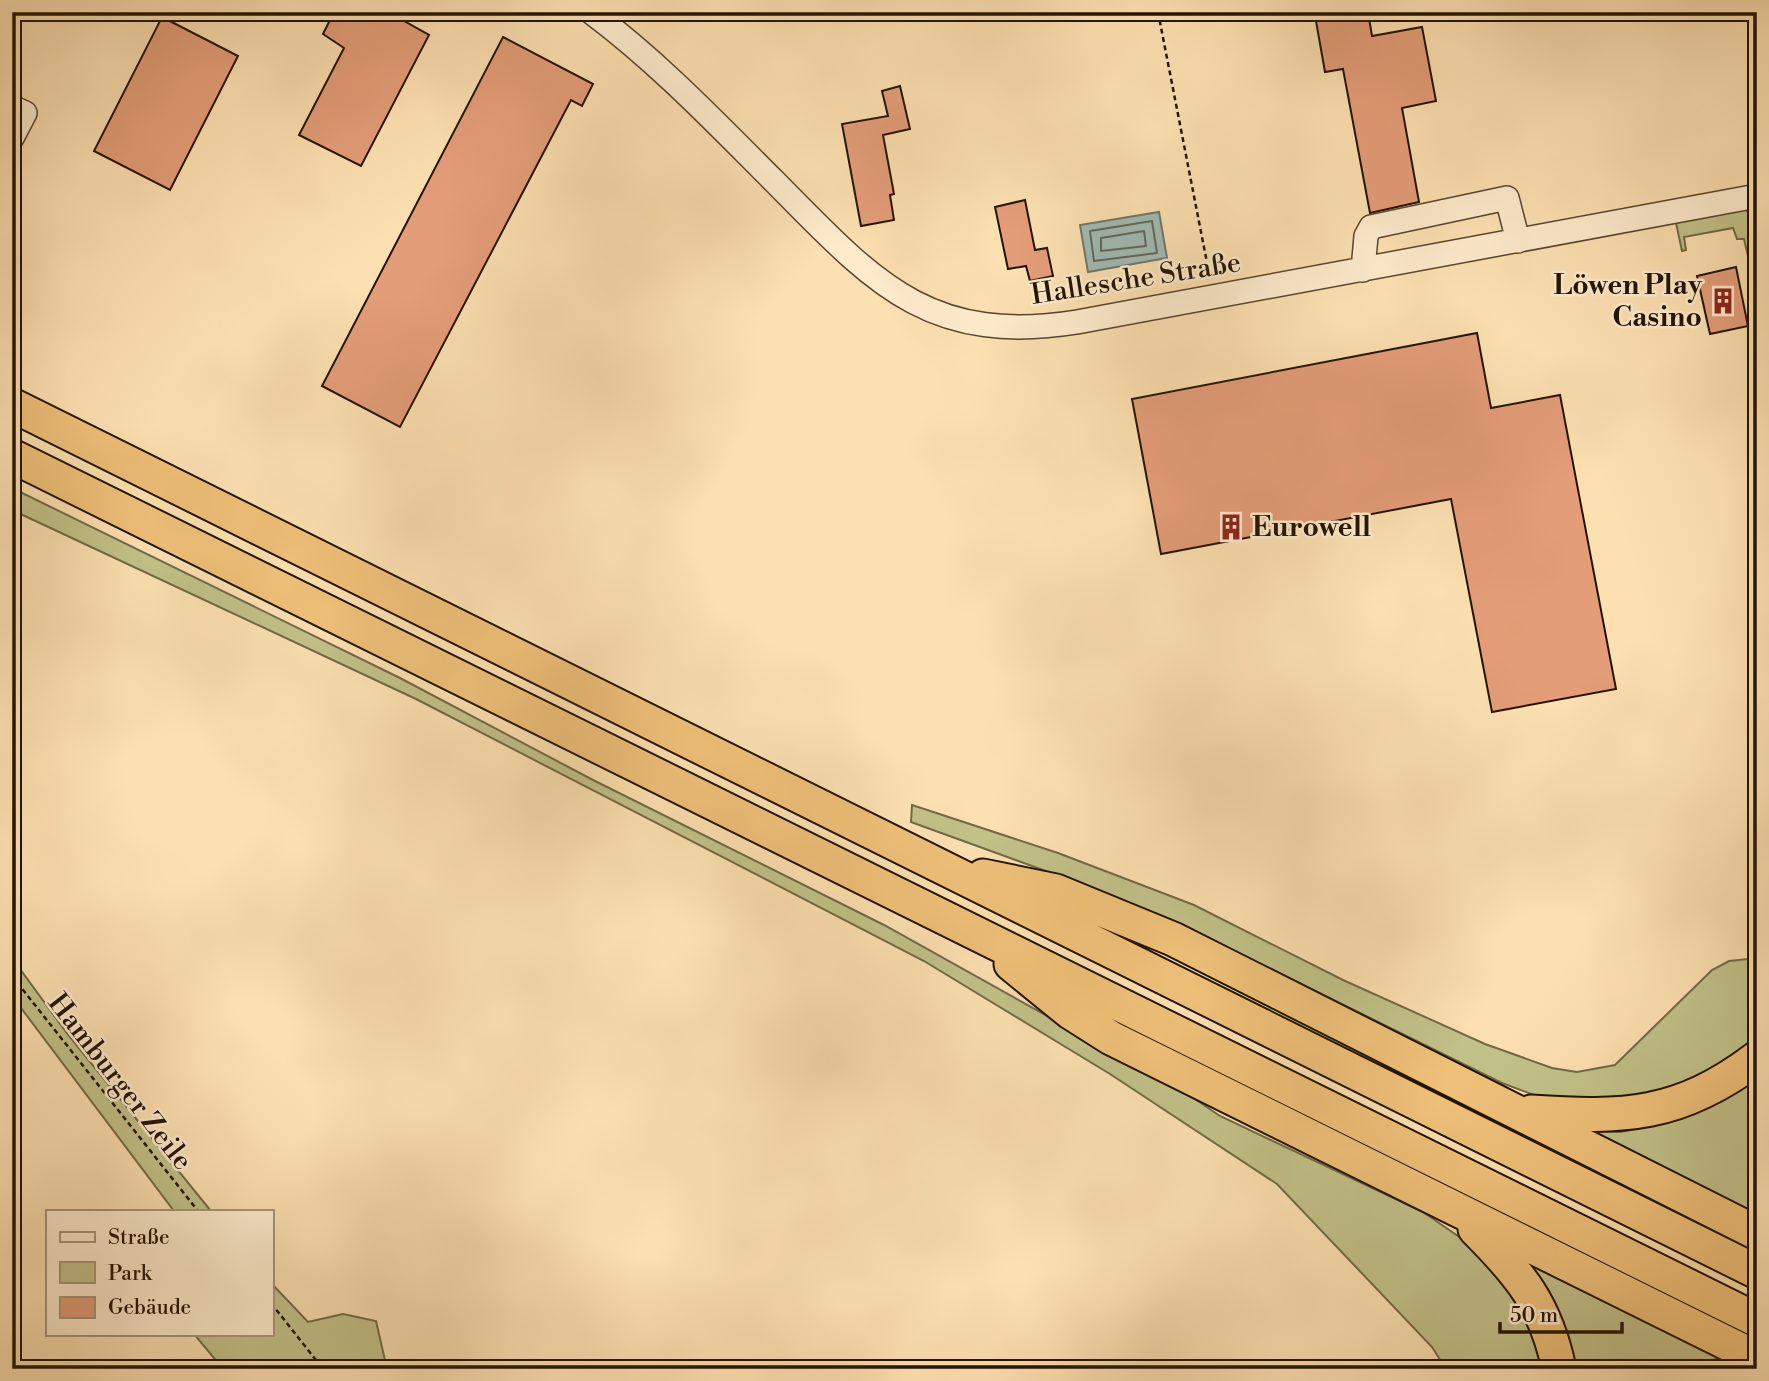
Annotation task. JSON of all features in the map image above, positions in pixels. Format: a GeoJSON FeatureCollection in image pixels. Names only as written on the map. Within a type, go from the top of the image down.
{"type":"FeatureCollection","features":[{"type":"Feature","properties":{"kind":"highway"},"geometry":{"type":"LineString","coordinates":[[12,405],[1757,1272]]}},
{"type":"Feature","properties":{"kind":"highway"},"geometry":{"type":"LineString","coordinates":[[12,456],[1757,1320]]}},
{"type":"Feature","properties":{"kind":"highway"},"geometry":{"type":"LineString","coordinates":[[936,866],[1056,891],[1173,939],[1757,1233]]}},
{"type":"Feature","properties":{"kind":"highway"},"geometry":{"type":"LineString","coordinates":[[963,925],[1070,1012],[1111,1038],[1757,1358]]}},
{"type":"Feature","properties":{"kind":"highway"},"geometry":{"type":"LineString","coordinates":[[1514,1110],[1602,1115],[1656,1110],[1699,1094],[1757,1058]]}},
{"type":"Feature","properties":{"kind":"highway"},"geometry":{"type":"LineString","coordinates":[[1456,1210],[1526,1284],[1549,1328],[1559,1369]]}},
{"type":"Feature","properties":{"kind":"street","name":"Hallesche Straße"},"geometry":{"type":"LineString","coordinates":[[591,12],[658,67],[866,273],[918,305],[965,322],[1032,328],[1214,298],[1757,196]]}},
{"type":"Feature","properties":{"kind":"street"},"geometry":{"type":"LineString","coordinates":[[12,107],[25,113],[12,138]]}},
{"type":"Feature","properties":{"kind":"street"},"geometry":{"type":"LineString","coordinates":[[1363,270],[1366,236],[1371,227],[1507,198],[1518,241]]}},
{"type":"Feature","properties":{"kind":"path"},"geometry":{"type":"LineString","coordinates":[[1158,12],[1214,298]]}},
{"type":"Feature","properties":{"kind":"path","name":"Hamburger Zeile"},"geometry":{"type":"LineString","coordinates":[[12,976],[197,1210]]}},
{"type":"Feature","properties":{"kind":"path"},"geometry":{"type":"LineString","coordinates":[[273,1306],[323,1369]]}},
{"type":"Feature","properties":{"kind":"green space"},"geometry":{"type":"Polygon","coordinates":[[[1740,207],[1757,217],[1757,295],[1744,239],[1737,239],[1733,228],[1684,237],[1686,250],[1682,251],[1675,218],[1740,207]]]}},
{"type":"Feature","properties":{"kind":"green space"},"geometry":{"type":"Polygon","coordinates":[[[12,488],[400,678],[593,780],[884,925],[1189,1095],[1220,1116],[1423,1212],[1490,1258],[1512,1282],[1549,1369],[1446,1369],[1432,1347],[1277,1184],[1110,1074],[924,961],[416,699],[12,510],[12,488]]]}},
{"type":"Feature","properties":{"kind":"green space"},"geometry":{"type":"Polygon","coordinates":[[[912,805],[1058,853],[1194,905],[1343,980],[1485,1044],[1552,1068],[1577,1072],[1615,1065],[1712,970],[1729,961],[1757,958],[1757,1046],[1713,1074],[1642,1102],[1542,1098],[1502,1083],[1216,942],[1181,932],[1054,874],[911,822],[912,805]]]}},
{"type":"Feature","properties":{"kind":"green space"},"geometry":{"type":"Polygon","coordinates":[[[12,958],[69,1036],[210,1210],[173,1210],[12,996],[12,958]]]}},
{"type":"Feature","properties":{"kind":"green space"},"geometry":{"type":"Polygon","coordinates":[[[1757,1074],[1754,1160],[1757,1222],[1576,1130],[1621,1132],[1654,1125],[1757,1074]]]}},
{"type":"Feature","properties":{"kind":"green space"},"geometry":{"type":"Polygon","coordinates":[[[1504,1242],[1731,1357],[1690,1363],[1676,1369],[1568,1369],[1504,1242]]]}},
{"type":"Feature","properties":{"kind":"green space"},"geometry":{"type":"Polygon","coordinates":[[[273,1285],[308,1322],[343,1314],[376,1321],[387,1369],[223,1369],[196,1336],[273,1336],[273,1285]]]}},
{"type":"Feature","properties":{"kind":"water"},"geometry":{"type":"Polygon","coordinates":[[[1159,212],[1167,258],[1088,272],[1080,225],[1159,212]]]}},
{"type":"Feature","properties":{"kind":"building"},"geometry":{"type":"Polygon","coordinates":[[[334,12],[388,12],[429,35],[361,166],[299,135],[344,48],[323,34],[334,12]]]}},
{"type":"Feature","properties":{"kind":"building"},"geometry":{"type":"Polygon","coordinates":[[[1368,12],[1372,36],[1422,27],[1436,101],[1402,108],[1419,202],[1370,213],[1343,69],[1325,72],[1316,21],[1368,12]]]}},
{"type":"Feature","properties":{"kind":"building"},"geometry":{"type":"Polygon","coordinates":[[[162,17],[238,56],[170,190],[94,151],[162,17]]]}},
{"type":"Feature","properties":{"kind":"building"},"geometry":{"type":"Polygon","coordinates":[[[503,37],[593,84],[582,106],[571,100],[400,427],[322,386],[503,37]]]}},
{"type":"Feature","properties":{"kind":"building"},"geometry":{"type":"Polygon","coordinates":[[[900,86],[910,129],[883,135],[894,194],[890,195],[894,220],[861,226],[842,124],[888,116],[882,91],[900,86]]]}},
{"type":"Feature","properties":{"kind":"building"},"geometry":{"type":"Polygon","coordinates":[[[1025,200],[1035,250],[1047,248],[1053,276],[1030,281],[1026,266],[1008,269],[995,207],[1025,200]]]}},
{"type":"Feature","properties":{"kind":"building","name":"Löwen Play Casino"},"geometry":{"type":"Polygon","coordinates":[[[1736,267],[1748,326],[1710,334],[1697,276],[1736,267]]]}},
{"type":"Feature","properties":{"kind":"building","name":"Eurowell"},"geometry":{"type":"Polygon","coordinates":[[[1477,333],[1491,408],[1560,395],[1616,689],[1492,712],[1451,499],[1161,554],[1132,399],[1477,333]]]}},
{"type":"Feature","properties":{"kind":"place","name":"Löwen Play Casino"},"geometry":{"type":"Point","coordinates":[1723,301]}},
{"type":"Feature","properties":{"kind":"place","name":"Eurowell"},"geometry":{"type":"Point","coordinates":[1231,527]}}]}
